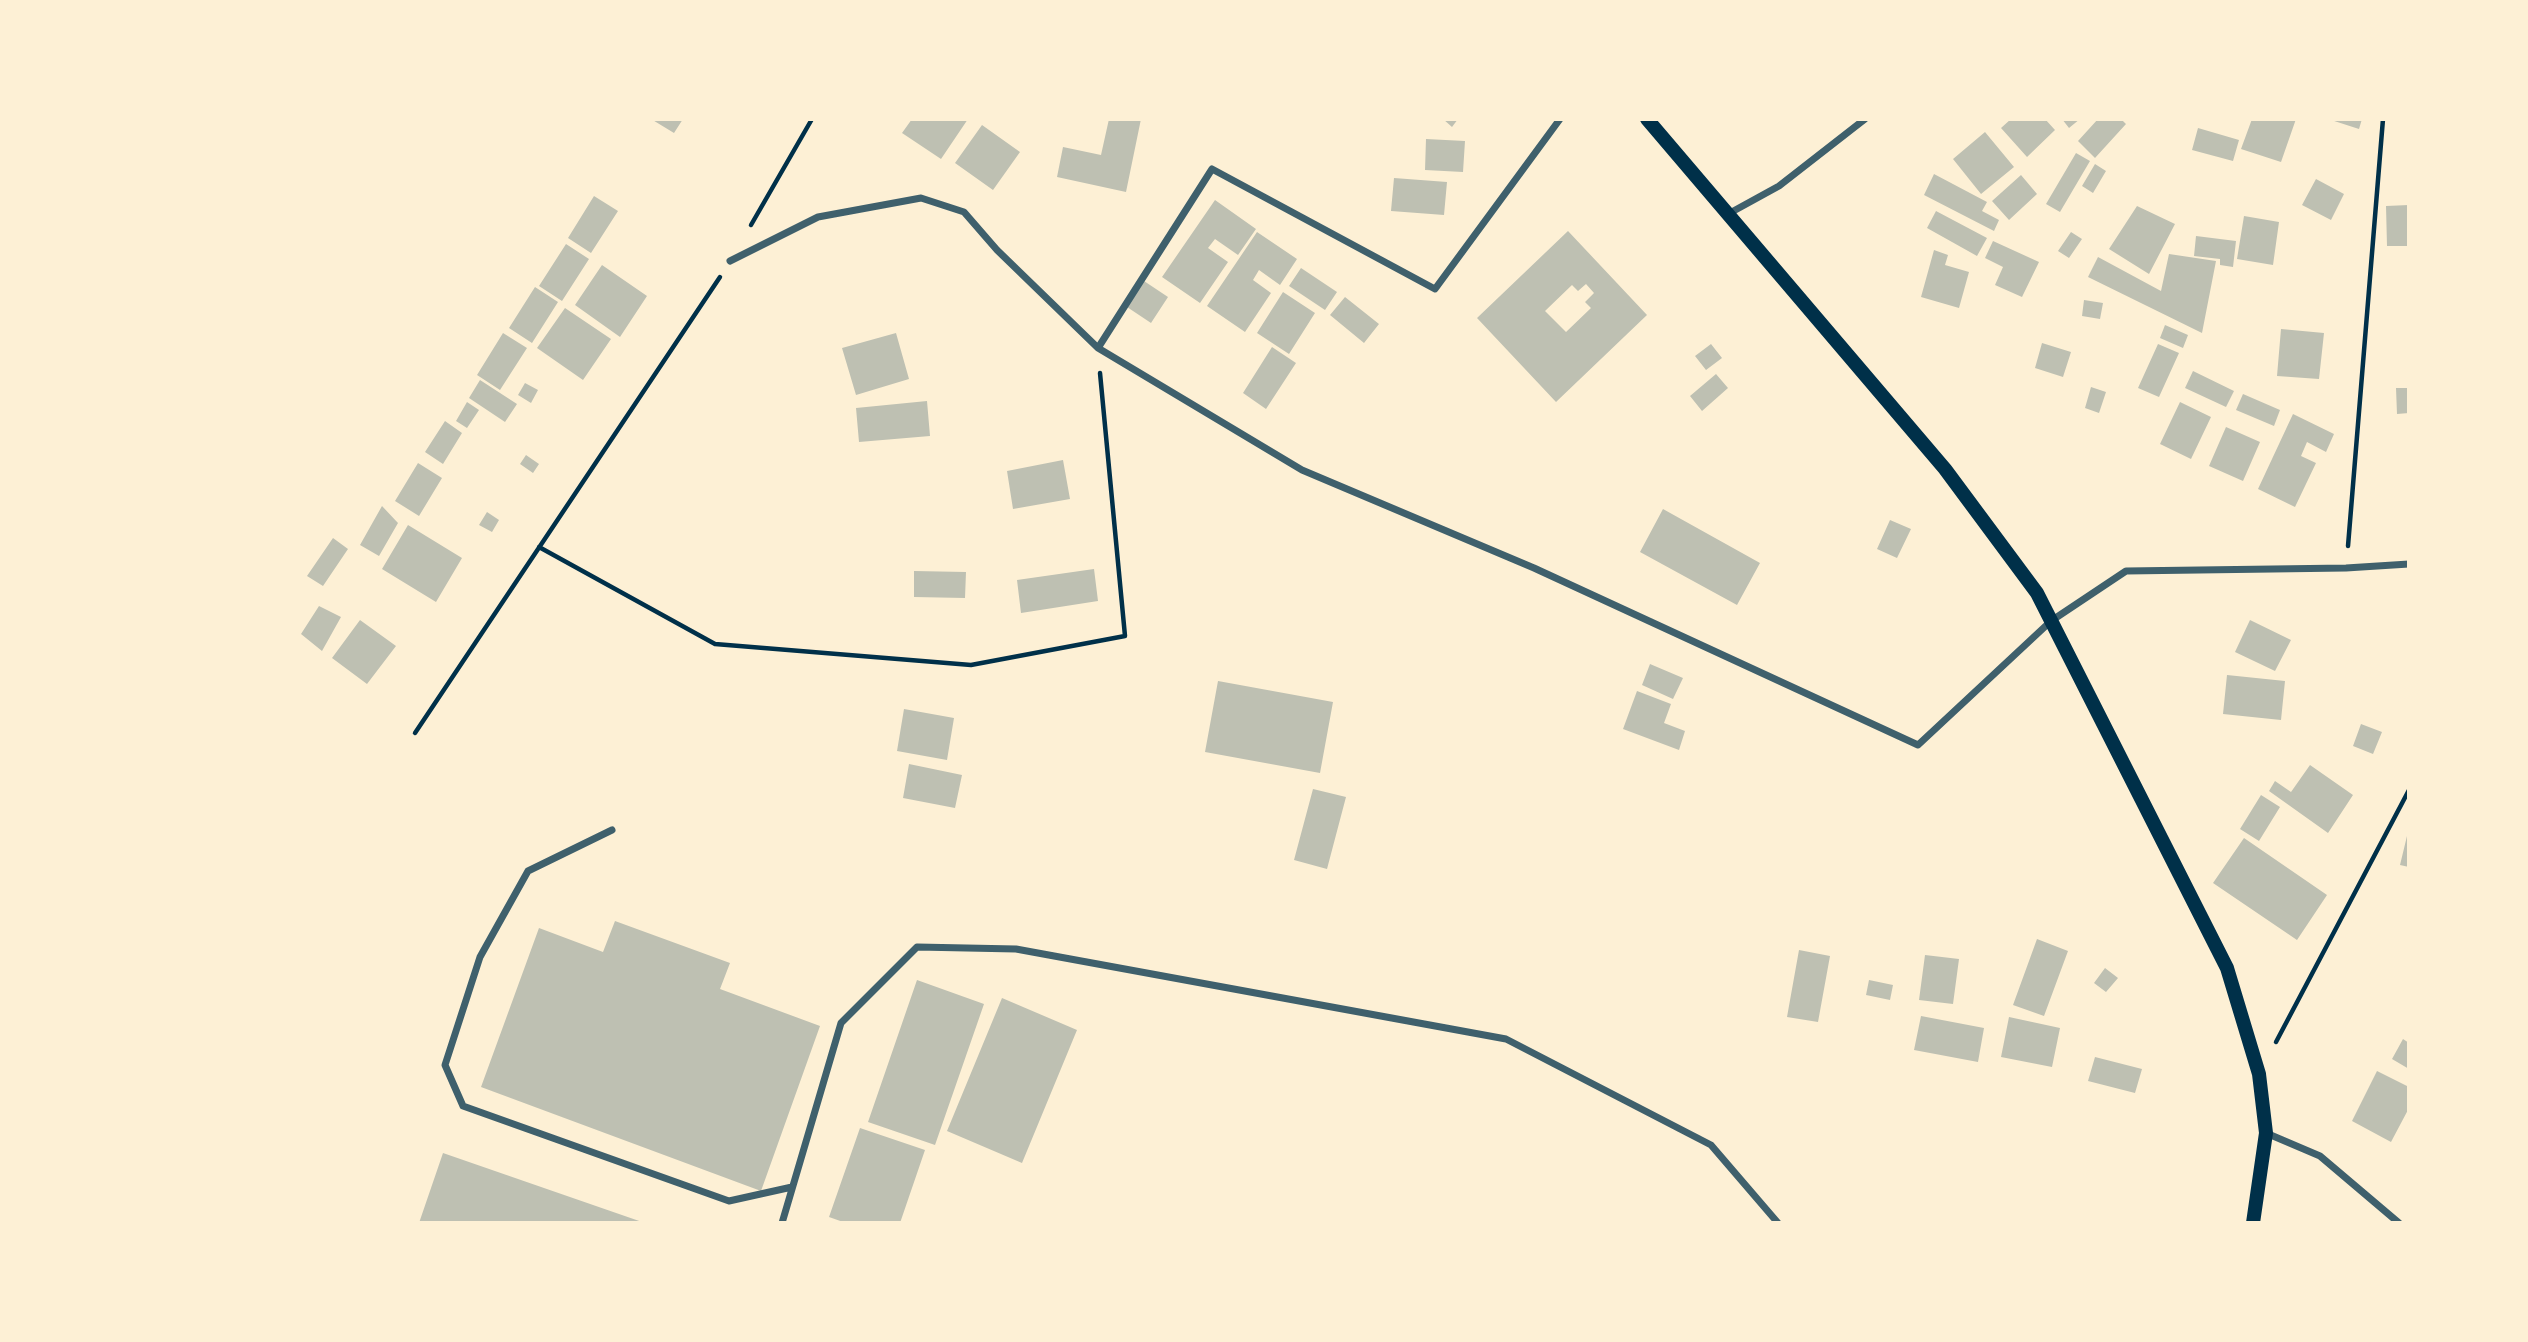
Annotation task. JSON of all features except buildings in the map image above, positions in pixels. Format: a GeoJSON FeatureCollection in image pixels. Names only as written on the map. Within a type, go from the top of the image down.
{"type":"FeatureCollection","features":[{"type":"Feature","properties":{"kind":"main road"},"geometry":{"type":"LineString","coordinates":[[1647,119],[1945,469],[2037,593],[2227,968],[2259,1074],[2266,1133],[2253,1223]]}},
{"type":"Feature","properties":{"kind":"street"},"geometry":{"type":"LineString","coordinates":[[1098,348],[1212,169],[1435,289],[1560,119]]}},
{"type":"Feature","properties":{"kind":"street"},"geometry":{"type":"LineString","coordinates":[[1728,214],[1779,186],[1865,119]]}},
{"type":"Feature","properties":{"kind":"street"},"geometry":{"type":"LineString","coordinates":[[730,261],[818,217],[920,198],[964,212],[997,250],[1098,348],[1302,470],[1534,568],[1918,745],[2051,621],[2126,571],[2409,565]]}},
{"type":"Feature","properties":{"kind":"street"},"geometry":{"type":"LineString","coordinates":[[612,831],[528,871],[480,957],[445,1065],[463,1106],[729,1202],[792,1187]]}},
{"type":"Feature","properties":{"kind":"street"},"geometry":{"type":"LineString","coordinates":[[782,1223],[841,1023],[917,947],[1016,949],[1506,1039],[1712,1146],[1778,1223]]}},
{"type":"Feature","properties":{"kind":"street"},"geometry":{"type":"LineString","coordinates":[[2266,1133],[2320,1156],[2399,1223]]}},
{"type":"Feature","properties":{"kind":"path"},"geometry":{"type":"LineString","coordinates":[[415,733],[730,261],[812,119]]}},
{"type":"Feature","properties":{"kind":"path"},"geometry":{"type":"LineString","coordinates":[[2346,568],[2383,119]]}},
{"type":"Feature","properties":{"kind":"path"},"geometry":{"type":"LineString","coordinates":[[539,547],[715,644],[971,665],[1125,636],[1098,348]]}},
{"type":"Feature","properties":{"kind":"path"},"geometry":{"type":"LineString","coordinates":[[2259,1074],[2409,790]]}}]}
